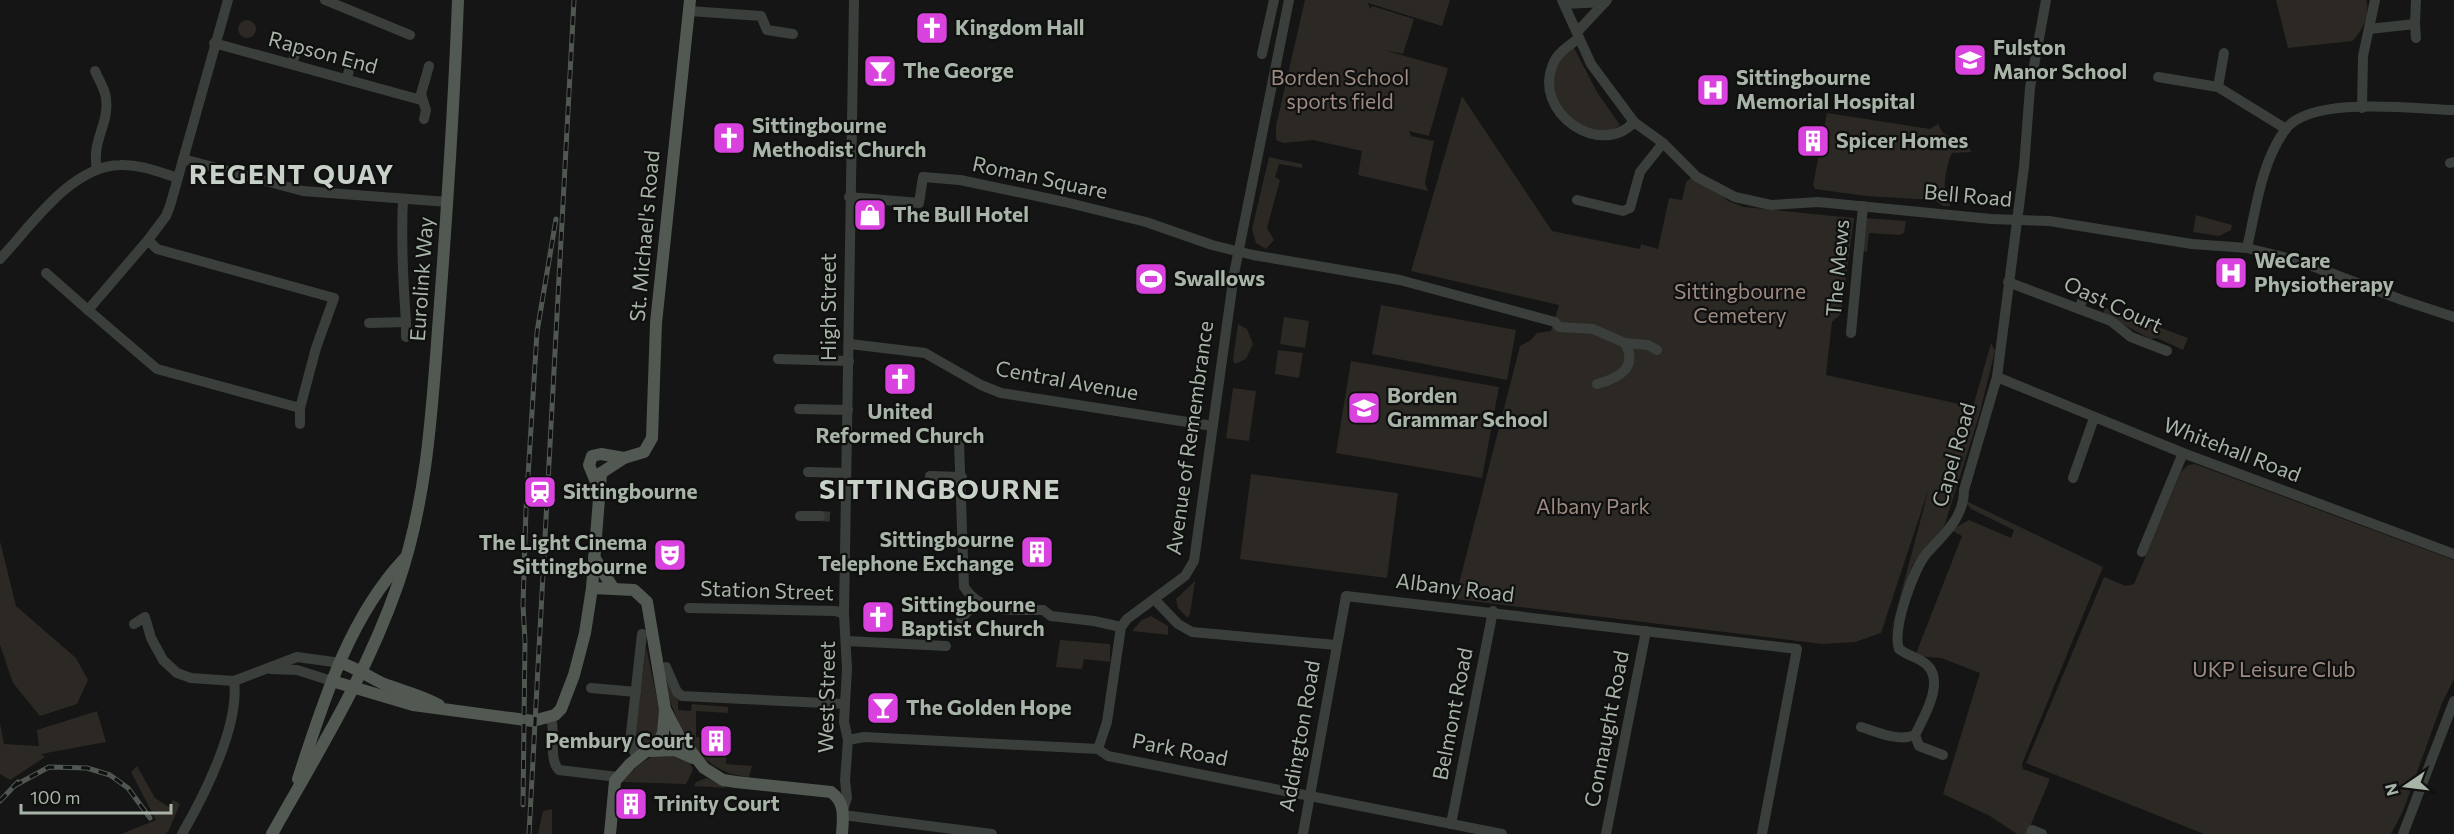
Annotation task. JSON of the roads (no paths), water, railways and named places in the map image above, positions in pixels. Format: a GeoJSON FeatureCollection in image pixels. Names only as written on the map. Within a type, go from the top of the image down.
{"type":"FeatureCollection","features":[{"type":"Feature","properties":{"kind":"main road","name":"Eurolink Way"},"geometry":{"type":"LineString","coordinates":[[294,794],[315,763],[362,670],[390,607],[423,496],[453,150],[459,0]]}},
{"type":"Feature","properties":{"kind":"main road","name":"St. Michael's Road"},"geometry":{"type":"LineString","coordinates":[[551,718],[561,709],[574,675],[585,633],[592,588],[601,465],[644,452],[652,438],[656,323],[690,6]]}},
{"type":"Feature","properties":{"kind":"main road"},"geometry":{"type":"LineString","coordinates":[[594,556],[614,588]]}},
{"type":"Feature","properties":{"kind":"main road","name":"Eurolink Way"},"geometry":{"type":"LineString","coordinates":[[294,794],[332,681],[372,600],[405,558]]}},
{"type":"Feature","properties":{"kind":"main road"},"geometry":{"type":"LineString","coordinates":[[592,588],[634,590],[647,602],[665,709],[663,733],[649,751],[637,758],[613,785],[610,834]]}},
{"type":"Feature","properties":{"kind":"main road"},"geometry":{"type":"LineString","coordinates":[[341,663],[362,670],[375,680],[420,695],[442,708]]}},
{"type":"Feature","properties":{"kind":"main road"},"geometry":{"type":"LineString","coordinates":[[332,681],[413,705],[533,721],[551,718]]}},
{"type":"Feature","properties":{"kind":"main road"},"geometry":{"type":"LineString","coordinates":[[665,709],[679,736],[697,761]]}},
{"type":"Feature","properties":{"kind":"main road"},"geometry":{"type":"LineString","coordinates":[[649,751],[675,750],[697,761],[723,780],[831,792],[840,800],[843,812]]}},
{"type":"Feature","properties":{"kind":"main road"},"geometry":{"type":"LineString","coordinates":[[272,834],[294,794]]}},
{"type":"Feature","properties":{"kind":"main road","name":"West Street"},"geometry":{"type":"LineString","coordinates":[[842,834],[843,812]]}},
{"type":"Feature","properties":{"kind":"street"},"geometry":{"type":"LineString","coordinates":[[88,310],[166,216],[228,0]]}},
{"type":"Feature","properties":{"kind":"street"},"geometry":{"type":"LineString","coordinates":[[325,0],[410,35]]}},
{"type":"Feature","properties":{"kind":"street","name":"High Street"},"geometry":{"type":"LineString","coordinates":[[844,614],[840,517],[846,473],[850,344],[849,197],[853,118],[854,0]]}},
{"type":"Feature","properties":{"kind":"street"},"geometry":{"type":"LineString","coordinates":[[1262,54],[1274,0]]}},
{"type":"Feature","properties":{"kind":"street","name":"Avenue of Remembrance"},"geometry":{"type":"LineString","coordinates":[[1121,627],[1127,619],[1185,576],[1194,561],[1239,250],[1289,0]]}},
{"type":"Feature","properties":{"kind":"street","name":"Capel Road"},"geometry":{"type":"LineString","coordinates":[[1915,735],[1935,684],[1932,671],[1926,663],[1913,659],[1899,649],[1896,633],[1916,569],[1927,553],[1944,538],[1962,506],[1964,490],[1997,377],[2017,220],[2030,88],[2046,0]]}},
{"type":"Feature","properties":{"kind":"street"},"geometry":{"type":"LineString","coordinates":[[2362,108],[2363,56],[2375,0]]}},
{"type":"Feature","properties":{"kind":"street"},"geometry":{"type":"LineString","coordinates":[[2416,0],[2416,38]]}},
{"type":"Feature","properties":{"kind":"street"},"geometry":{"type":"LineString","coordinates":[[1563,2],[1606,1]]}},
{"type":"Feature","properties":{"kind":"street"},"geometry":{"type":"LineString","coordinates":[[1606,1],[1553,64],[1550,84],[1557,110],[1569,124],[1588,132],[1618,133],[1626,130],[1634,122]]}},
{"type":"Feature","properties":{"kind":"street","name":"Bell Road"},"geometry":{"type":"LineString","coordinates":[[1563,2],[1591,64],[1634,122],[1663,143],[1697,177],[1736,197],[1771,205],[1818,202],[2049,221],[2192,244],[2247,248],[2299,261],[2454,317]]}},
{"type":"Feature","properties":{"kind":"street"},"geometry":{"type":"LineString","coordinates":[[690,6],[761,16],[767,30],[794,34]]}},
{"type":"Feature","properties":{"kind":"street"},"geometry":{"type":"LineString","coordinates":[[2369,28],[2415,24]]}},
{"type":"Feature","properties":{"kind":"street","name":"Rapson End"},"geometry":{"type":"LineString","coordinates":[[214,43],[421,100]]}},
{"type":"Feature","properties":{"kind":"street"},"geometry":{"type":"LineString","coordinates":[[292,64],[298,46]]}},
{"type":"Feature","properties":{"kind":"street"},"geometry":{"type":"LineString","coordinates":[[2218,87],[2224,52]]}},
{"type":"Feature","properties":{"kind":"street"},"geometry":{"type":"LineString","coordinates":[[347,79],[351,61]]}},
{"type":"Feature","properties":{"kind":"street"},"geometry":{"type":"LineString","coordinates":[[424,119],[426,110],[421,100],[425,75],[429,66]]}},
{"type":"Feature","properties":{"kind":"street"},"geometry":{"type":"LineString","coordinates":[[95,71],[104,89],[106,106],[94,150],[97,169]]}},
{"type":"Feature","properties":{"kind":"street"},"geometry":{"type":"LineString","coordinates":[[2158,77],[2218,87],[2286,129]]}},
{"type":"Feature","properties":{"kind":"street"},"geometry":{"type":"LineString","coordinates":[[2247,248],[2267,164],[2286,129],[2295,120],[2316,112],[2362,108],[2454,110]]}},
{"type":"Feature","properties":{"kind":"street"},"geometry":{"type":"LineString","coordinates":[[1577,200],[1623,211],[1629,208],[1640,172],[1663,143]]}},
{"type":"Feature","properties":{"kind":"street"},"geometry":{"type":"LineString","coordinates":[[183,159],[303,191],[448,202]]}},
{"type":"Feature","properties":{"kind":"street"},"geometry":{"type":"LineString","coordinates":[[0,259],[71,184],[97,169],[121,165],[135,166],[178,178]]}},
{"type":"Feature","properties":{"kind":"street","name":"Roman Square"},"geometry":{"type":"LineString","coordinates":[[849,197],[919,203],[923,177],[960,180],[1076,204],[1146,222],[1212,245],[1239,250]]}},
{"type":"Feature","properties":{"kind":"street"},"geometry":{"type":"LineString","coordinates":[[404,199],[401,243],[405,278],[406,337]]}},
{"type":"Feature","properties":{"kind":"street","name":"The Mews"},"geometry":{"type":"LineString","coordinates":[[1851,333],[1863,206]]}},
{"type":"Feature","properties":{"kind":"street"},"geometry":{"type":"LineString","coordinates":[[148,240],[157,249],[334,298],[316,348],[300,408],[300,424]]}},
{"type":"Feature","properties":{"kind":"street"},"geometry":{"type":"LineString","coordinates":[[1239,250],[1253,255],[1400,280],[1555,322],[1559,327],[1593,329],[1625,343],[1648,345],[1657,350]]}},
{"type":"Feature","properties":{"kind":"street"},"geometry":{"type":"LineString","coordinates":[[46,273],[157,369],[300,408]]}},
{"type":"Feature","properties":{"kind":"street","name":"Oast Court"},"geometry":{"type":"LineString","coordinates":[[2008,282],[2111,321],[2131,337],[2167,351]]}},
{"type":"Feature","properties":{"kind":"street"},"geometry":{"type":"LineString","coordinates":[[2079,309],[2084,296]]}},
{"type":"Feature","properties":{"kind":"street"},"geometry":{"type":"LineString","coordinates":[[369,323],[406,322]]}},
{"type":"Feature","properties":{"kind":"street"},"geometry":{"type":"LineString","coordinates":[[1598,384],[1622,375],[1630,364],[1631,353],[1625,343]]}},
{"type":"Feature","properties":{"kind":"street","name":"Central Avenue"},"geometry":{"type":"LineString","coordinates":[[850,344],[916,351],[946,363],[981,385],[1001,393],[1213,426]]}},
{"type":"Feature","properties":{"kind":"street"},"geometry":{"type":"LineString","coordinates":[[778,359],[849,361]]}},
{"type":"Feature","properties":{"kind":"street","name":"Whitehall Road"},"geometry":{"type":"LineString","coordinates":[[1997,377],[2183,453],[2454,554]]}},
{"type":"Feature","properties":{"kind":"street"},"geometry":{"type":"LineString","coordinates":[[799,409],[848,410]]}},
{"type":"Feature","properties":{"kind":"street"},"geometry":{"type":"LineString","coordinates":[[2073,478],[2094,418]]}},
{"type":"Feature","properties":{"kind":"street"},"geometry":{"type":"LineString","coordinates":[[960,442],[964,587],[976,602],[982,606],[1043,610],[1051,616],[1121,627],[1107,722],[1098,749]]}},
{"type":"Feature","properties":{"kind":"street"},"geometry":{"type":"LineString","coordinates":[[2142,552],[2183,453]]}},
{"type":"Feature","properties":{"kind":"street"},"geometry":{"type":"LineString","coordinates":[[808,472],[846,473]]}},
{"type":"Feature","properties":{"kind":"street"},"geometry":{"type":"LineString","coordinates":[[930,476],[962,477]]}},
{"type":"Feature","properties":{"kind":"street"},"geometry":{"type":"LineString","coordinates":[[800,516],[820,516]]}},
{"type":"Feature","properties":{"kind":"street","name":"Albany Road"},"geometry":{"type":"LineString","coordinates":[[1336,645],[1346,596],[1493,611],[1797,649],[1762,834]]}},
{"type":"Feature","properties":{"kind":"street"},"geometry":{"type":"LineString","coordinates":[[1155,600],[1178,624],[1192,632],[1336,645]]}},
{"type":"Feature","properties":{"kind":"street"},"geometry":{"type":"LineString","coordinates":[[961,619],[976,602]]}},
{"type":"Feature","properties":{"kind":"street","name":"Station Street"},"geometry":{"type":"LineString","coordinates":[[689,608],[836,611],[844,614]]}},
{"type":"Feature","properties":{"kind":"street","name":"Belmont Road"},"geometry":{"type":"LineString","coordinates":[[1451,824],[1493,611]]}},
{"type":"Feature","properties":{"kind":"street","name":"West Street"},"geometry":{"type":"LineString","coordinates":[[843,812],[847,798],[845,780],[848,740],[845,704],[847,641],[844,614]]}},
{"type":"Feature","properties":{"kind":"street"},"geometry":{"type":"LineString","coordinates":[[134,624],[145,617],[158,652],[177,673],[197,680],[234,681],[297,657],[341,663]]}},
{"type":"Feature","properties":{"kind":"street","name":"Connaught Road"},"geometry":{"type":"LineString","coordinates":[[1606,834],[1646,631]]}},
{"type":"Feature","properties":{"kind":"street"},"geometry":{"type":"LineString","coordinates":[[637,758],[630,742],[642,634]]}},
{"type":"Feature","properties":{"kind":"street"},"geometry":{"type":"LineString","coordinates":[[847,641],[946,646]]}},
{"type":"Feature","properties":{"kind":"street","name":"Addington Road"},"geometry":{"type":"LineString","coordinates":[[1303,834],[1336,645]]}},
{"type":"Feature","properties":{"kind":"street"},"geometry":{"type":"LineString","coordinates":[[666,667],[677,692],[682,696],[845,704]]}},
{"type":"Feature","properties":{"kind":"street"},"geometry":{"type":"LineString","coordinates":[[263,669],[297,670],[332,681]]}},
{"type":"Feature","properties":{"kind":"street"},"geometry":{"type":"LineString","coordinates":[[182,834],[200,803],[234,713],[234,681]]}},
{"type":"Feature","properties":{"kind":"street"},"geometry":{"type":"LineString","coordinates":[[591,688],[636,692]]}},
{"type":"Feature","properties":{"kind":"street"},"geometry":{"type":"LineString","coordinates":[[2403,834],[2454,701]]}},
{"type":"Feature","properties":{"kind":"street"},"geometry":{"type":"LineString","coordinates":[[551,718],[555,733],[554,764],[559,770],[618,777]]}},
{"type":"Feature","properties":{"kind":"street"},"geometry":{"type":"LineString","coordinates":[[1861,727],[1907,738],[1915,735],[1918,746],[1943,754]]}},
{"type":"Feature","properties":{"kind":"street","name":"Park Road"},"geometry":{"type":"LineString","coordinates":[[848,740],[864,737],[1098,749],[1108,756],[1502,834]]}},
{"type":"Feature","properties":{"kind":"street","name":"West Street"},"geometry":{"type":"LineString","coordinates":[[831,792],[840,788],[845,780]]}},
{"type":"Feature","properties":{"kind":"street"},"geometry":{"type":"LineString","coordinates":[[843,812],[992,834]]}},
{"type":"Feature","properties":{"kind":"street"},"geometry":{"type":"LineString","coordinates":[[2031,834],[2032,830],[2042,834]]}},
{"type":"Feature","properties":{"kind":"tunnel"},"geometry":{"type":"LineString","coordinates":[[820,516],[835,517]]}},
{"type":"Feature","properties":{"kind":"railway"},"geometry":{"type":"LineString","coordinates":[[529,834],[574,0]]}},
{"type":"Feature","properties":{"kind":"railway"},"geometry":{"type":"LineString","coordinates":[[523,805],[525,642],[523,605],[526,509],[537,332],[556,219]]}},
{"type":"Feature","properties":{"kind":"railway"},"geometry":{"type":"LineString","coordinates":[[14,786],[49,767],[87,768],[110,775],[128,788],[150,818]]}},
{"type":"Feature","properties":{"kind":"railway"},"geometry":{"type":"LineString","coordinates":[[0,801],[18,782]]}},
{"type":"Feature","properties":{"kind":"place","name":"Kingdom Hall"},"geometry":{"type":"Point","coordinates":[932,28]}},
{"type":"Feature","properties":{"kind":"place","name":"Fulston Manor School"},"geometry":{"type":"Point","coordinates":[1970,60]}},
{"type":"Feature","properties":{"kind":"place","name":"The George"},"geometry":{"type":"Point","coordinates":[880,71]}},
{"type":"Feature","properties":{"kind":"place","name":"Sittingbourne Memorial Hospital"},"geometry":{"type":"Point","coordinates":[1713,90]}},
{"type":"Feature","properties":{"kind":"place","name":"Sittingbourne Methodist Church"},"geometry":{"type":"Point","coordinates":[729,138]}},
{"type":"Feature","properties":{"kind":"place","name":"Spicer Homes"},"geometry":{"type":"Point","coordinates":[1813,141]}},
{"type":"Feature","properties":{"kind":"place","name":"The Bull Hotel"},"geometry":{"type":"Point","coordinates":[870,215]}},
{"type":"Feature","properties":{"kind":"place","name":"WeCare Physiotherapy"},"geometry":{"type":"Point","coordinates":[2231,273]}},
{"type":"Feature","properties":{"kind":"place","name":"Swallows"},"geometry":{"type":"Point","coordinates":[1151,279]}},
{"type":"Feature","properties":{"kind":"place","name":"United Reformed Church"},"geometry":{"type":"Point","coordinates":[900,379]}},
{"type":"Feature","properties":{"kind":"place","name":"Borden Grammar School"},"geometry":{"type":"Point","coordinates":[1364,408]}},
{"type":"Feature","properties":{"kind":"place","name":"Sittingbourne"},"geometry":{"type":"Point","coordinates":[540,492]}},
{"type":"Feature","properties":{"kind":"place","name":"Sittingbourne Telephone Exchange"},"geometry":{"type":"Point","coordinates":[1037,552]}},
{"type":"Feature","properties":{"kind":"place","name":"The Light Cinema Sittingbourne"},"geometry":{"type":"Point","coordinates":[670,555]}},
{"type":"Feature","properties":{"kind":"place","name":"Sittingbourne Baptist Church"},"geometry":{"type":"Point","coordinates":[878,617]}},
{"type":"Feature","properties":{"kind":"place","name":"The Golden Hope"},"geometry":{"type":"Point","coordinates":[883,708]}},
{"type":"Feature","properties":{"kind":"place","name":"Pembury Court"},"geometry":{"type":"Point","coordinates":[716,741]}},
{"type":"Feature","properties":{"kind":"place","name":"Trinity Court"},"geometry":{"type":"Point","coordinates":[631,804]}},
{"type":"Feature","properties":{"kind":"district","name":"REGENT QUAY"},"geometry":{"type":"Point","coordinates":[292,175]}},
{"type":"Feature","properties":{"kind":"district","name":"SITTINGBOURNE"},"geometry":{"type":"Point","coordinates":[940,490]}},
{"type":"Feature","properties":{"kind":"park label","name":"Borden School sports field"},"geometry":{"type":"Point","coordinates":[1340,90]}},
{"type":"Feature","properties":{"kind":"park label","name":"Sittingbourne Cemetery"},"geometry":{"type":"Point","coordinates":[1740,304]}},
{"type":"Feature","properties":{"kind":"park label","name":"Albany Park"},"geometry":{"type":"Point","coordinates":[1593,507]}},
{"type":"Feature","properties":{"kind":"park label","name":"UKP Leisure Club"},"geometry":{"type":"Point","coordinates":[2274,670]}}]}
